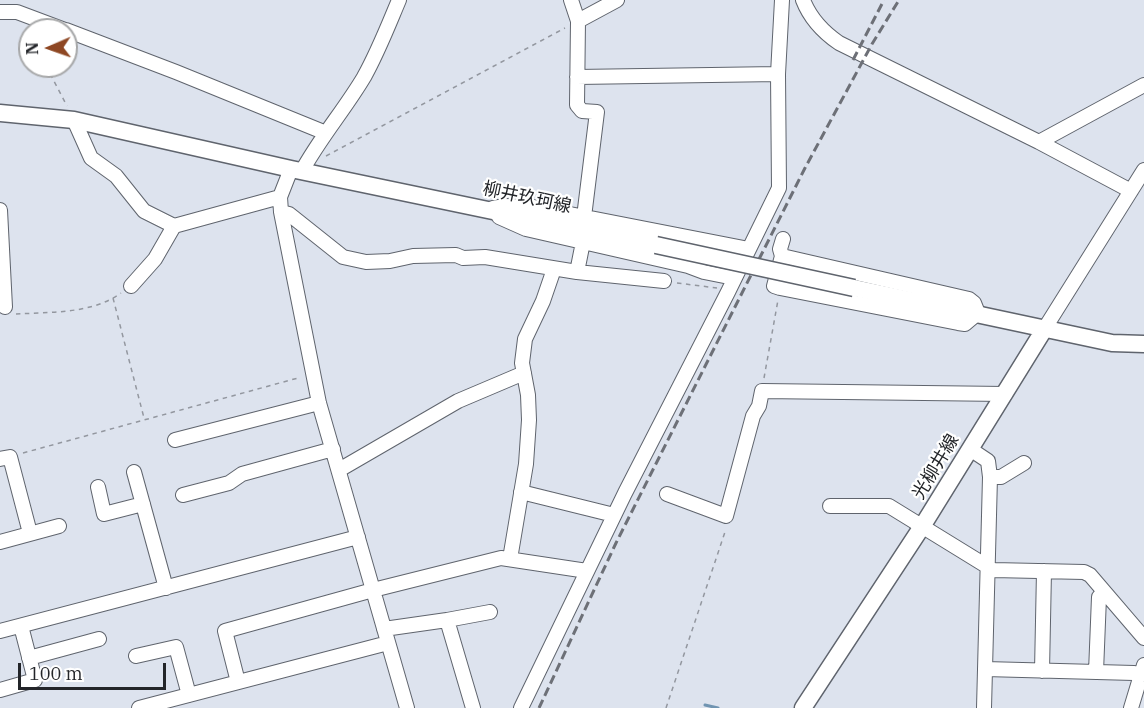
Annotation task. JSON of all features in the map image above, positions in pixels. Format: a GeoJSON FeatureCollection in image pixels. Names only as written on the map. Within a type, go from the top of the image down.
{"type":"FeatureCollection","features":[{"type":"Feature","properties":{"kind":"main road","name":"柳井玖珂線"},"geometry":{"type":"LineString","coordinates":[[0,113],[74,120],[296,170],[1045,328]]}},
{"type":"Feature","properties":{"kind":"main road"},"geometry":{"type":"LineString","coordinates":[[1045,328],[1112,343],[1144,344]]}},
{"type":"Feature","properties":{"kind":"main road","name":"光柳井線"},"geometry":{"type":"LineString","coordinates":[[803,708],[923,525],[1045,328]]}},
{"type":"Feature","properties":{"kind":"street"},"geometry":{"type":"LineString","coordinates":[[399,0],[377,53],[363,79],[326,133],[296,170],[280,197],[281,212],[320,403],[407,708]]}},
{"type":"Feature","properties":{"kind":"street"},"geometry":{"type":"LineString","coordinates":[[571,0],[578,21],[577,105],[582,111],[597,112],[584,217]]}},
{"type":"Feature","properties":{"kind":"street"},"geometry":{"type":"LineString","coordinates":[[578,21],[617,0]]}},
{"type":"Feature","properties":{"kind":"street"},"geometry":{"type":"LineString","coordinates":[[521,708],[614,515],[779,188],[778,74],[782,0]]}},
{"type":"Feature","properties":{"kind":"street"},"geometry":{"type":"LineString","coordinates":[[802,0],[824,32],[839,43],[1039,142],[1131,191]]}},
{"type":"Feature","properties":{"kind":"street"},"geometry":{"type":"LineString","coordinates":[[0,12],[17,12],[33,18]]}},
{"type":"Feature","properties":{"kind":"street"},"geometry":{"type":"LineString","coordinates":[[78,35],[326,133]]}},
{"type":"Feature","properties":{"kind":"street"},"geometry":{"type":"LineString","coordinates":[[577,77],[778,74]]}},
{"type":"Feature","properties":{"kind":"street"},"geometry":{"type":"LineString","coordinates":[[1039,142],[1144,85]]}},
{"type":"Feature","properties":{"kind":"street"},"geometry":{"type":"LineString","coordinates":[[74,120],[91,158],[116,176],[144,211],[174,226],[280,197]]}},
{"type":"Feature","properties":{"kind":"street"},"geometry":{"type":"LineString","coordinates":[[1045,328],[1144,171]]}},
{"type":"Feature","properties":{"kind":"street"},"geometry":{"type":"LineString","coordinates":[[485,209],[505,206],[534,207],[749,249]]}},
{"type":"Feature","properties":{"kind":"street"},"geometry":{"type":"LineString","coordinates":[[485,209],[526,229],[734,278]]}},
{"type":"Feature","properties":{"kind":"street"},"geometry":{"type":"LineString","coordinates":[[0,210],[1,258],[8,311]]}},
{"type":"Feature","properties":{"kind":"street"},"geometry":{"type":"LineString","coordinates":[[281,212],[289,214],[343,257],[366,262],[390,261],[413,256],[456,255],[463,258],[485,257],[554,269],[664,281]]}},
{"type":"Feature","properties":{"kind":"street"},"geometry":{"type":"LineString","coordinates":[[131,286],[155,259],[174,226]]}},
{"type":"Feature","properties":{"kind":"street"},"geometry":{"type":"LineString","coordinates":[[688,266],[695,238]]}},
{"type":"Feature","properties":{"kind":"street"},"geometry":{"type":"LineString","coordinates":[[782,256],[969,299],[974,303],[978,314],[965,324],[958,324],[774,286],[782,256],[780,249],[783,239]]}},
{"type":"Feature","properties":{"kind":"street"},"geometry":{"type":"LineString","coordinates":[[577,272],[583,242]]}},
{"type":"Feature","properties":{"kind":"street"},"geometry":{"type":"LineString","coordinates":[[510,559],[521,492],[529,420],[528,395],[522,363],[525,339],[543,301],[554,269]]}},
{"type":"Feature","properties":{"kind":"street"},"geometry":{"type":"LineString","coordinates":[[339,470],[458,401],[524,373]]}},
{"type":"Feature","properties":{"kind":"street"},"geometry":{"type":"LineString","coordinates":[[667,494],[726,516],[762,391],[1005,394]]}},
{"type":"Feature","properties":{"kind":"street"},"geometry":{"type":"LineString","coordinates":[[174,440],[320,403]]}},
{"type":"Feature","properties":{"kind":"street"},"geometry":{"type":"LineString","coordinates":[[183,495],[229,483],[242,474],[333,449]]}},
{"type":"Feature","properties":{"kind":"street"},"geometry":{"type":"LineString","coordinates":[[970,449],[988,461],[990,477],[984,708]]}},
{"type":"Feature","properties":{"kind":"street"},"geometry":{"type":"LineString","coordinates":[[5,458],[30,534]]}},
{"type":"Feature","properties":{"kind":"street"},"geometry":{"type":"LineString","coordinates":[[990,477],[1001,477],[1024,464]]}},
{"type":"Feature","properties":{"kind":"street"},"geometry":{"type":"LineString","coordinates":[[135,472],[166,588]]}},
{"type":"Feature","properties":{"kind":"street"},"geometry":{"type":"LineString","coordinates":[[98,487],[104,514],[143,504]]}},
{"type":"Feature","properties":{"kind":"street"},"geometry":{"type":"LineString","coordinates":[[521,492],[614,515]]}},
{"type":"Feature","properties":{"kind":"street"},"geometry":{"type":"LineString","coordinates":[[830,506],[889,506],[993,570],[1084,572],[1090,575],[1144,638]]}},
{"type":"Feature","properties":{"kind":"street"},"geometry":{"type":"LineString","coordinates":[[0,542],[59,526]]}},
{"type":"Feature","properties":{"kind":"street"},"geometry":{"type":"LineString","coordinates":[[0,632],[357,537]]}},
{"type":"Feature","properties":{"kind":"street"},"geometry":{"type":"LineString","coordinates":[[238,682],[225,631],[501,558],[587,571]]}},
{"type":"Feature","properties":{"kind":"street"},"geometry":{"type":"LineString","coordinates":[[1042,671],[1044,571]]}},
{"type":"Feature","properties":{"kind":"street"},"geometry":{"type":"LineString","coordinates":[[1096,672],[1099,597],[1104,592]]}},
{"type":"Feature","properties":{"kind":"street"},"geometry":{"type":"LineString","coordinates":[[384,629],[490,612]]}},
{"type":"Feature","properties":{"kind":"street"},"geometry":{"type":"LineString","coordinates":[[447,620],[473,708]]}},
{"type":"Feature","properties":{"kind":"street"},"geometry":{"type":"LineString","coordinates":[[0,690],[35,680],[21,626]]}},
{"type":"Feature","properties":{"kind":"street"},"geometry":{"type":"LineString","coordinates":[[29,658],[99,639]]}},
{"type":"Feature","properties":{"kind":"street"},"geometry":{"type":"LineString","coordinates":[[139,708],[388,643]]}},
{"type":"Feature","properties":{"kind":"street"},"geometry":{"type":"LineString","coordinates":[[136,657],[176,647],[189,695]]}},
{"type":"Feature","properties":{"kind":"street"},"geometry":{"type":"LineString","coordinates":[[985,669],[1134,673],[1142,670]]}},
{"type":"Feature","properties":{"kind":"street"},"geometry":{"type":"LineString","coordinates":[[1131,708],[1142,670]]}},
{"type":"Feature","properties":{"kind":"path"},"geometry":{"type":"LineString","coordinates":[[322,158],[578,21]]}},
{"type":"Feature","properties":{"kind":"path"},"geometry":{"type":"LineString","coordinates":[[52,78],[74,120]]}},
{"type":"Feature","properties":{"kind":"path"},"geometry":{"type":"LineString","coordinates":[[664,281],[718,288],[728,292]]}},
{"type":"Feature","properties":{"kind":"path"},"geometry":{"type":"LineString","coordinates":[[8,311],[54,312],[90,307],[113,298],[131,286]]}},
{"type":"Feature","properties":{"kind":"path"},"geometry":{"type":"LineString","coordinates":[[762,391],[780,288]]}},
{"type":"Feature","properties":{"kind":"path"},"geometry":{"type":"LineString","coordinates":[[113,298],[144,419]]}},
{"type":"Feature","properties":{"kind":"path"},"geometry":{"type":"LineString","coordinates":[[5,458],[298,378]]}},
{"type":"Feature","properties":{"kind":"path"},"geometry":{"type":"LineString","coordinates":[[666,708],[727,525],[726,516]]}},
{"type":"Feature","properties":{"kind":"waterway"},"geometry":{"type":"LineString","coordinates":[[705,705],[718,708]]}},
{"type":"Feature","properties":{"kind":"railway"},"geometry":{"type":"LineString","coordinates":[[853,60],[884,0]]}},
{"type":"Feature","properties":{"kind":"railway"},"geometry":{"type":"LineString","coordinates":[[539,708],[616,543],[805,168],[872,44],[899,0]]}}]}
